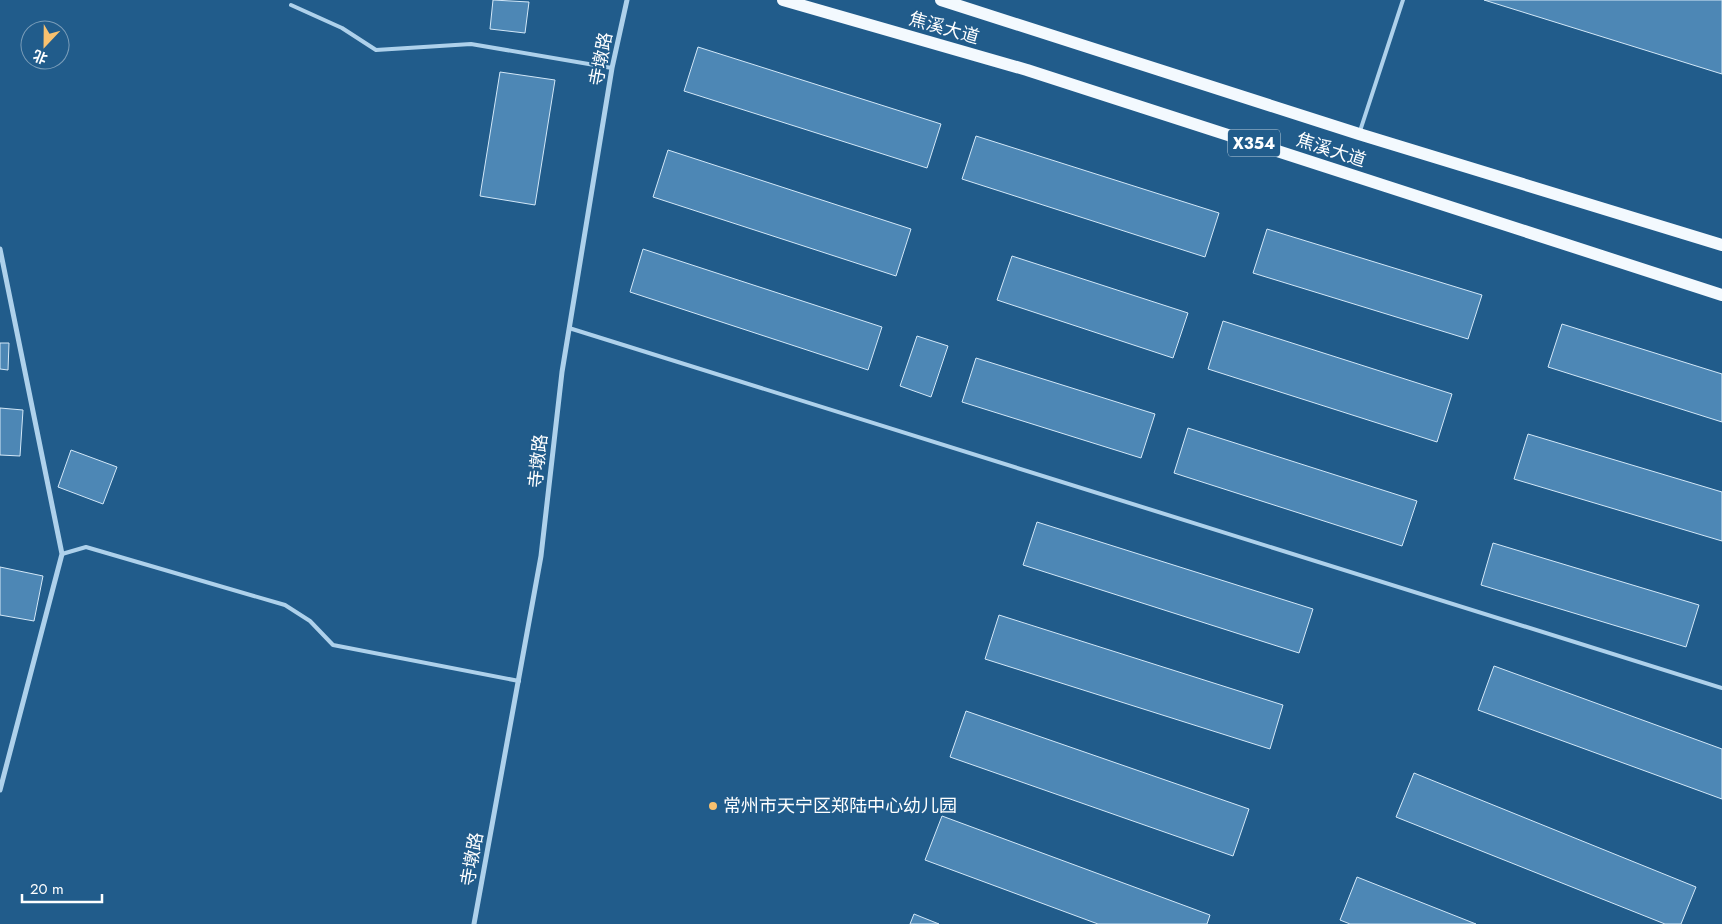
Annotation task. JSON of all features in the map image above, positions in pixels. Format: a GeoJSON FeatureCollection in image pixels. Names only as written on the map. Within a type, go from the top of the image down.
{"type":"FeatureCollection","features":[{"type":"Feature","properties":{"kind":"main road","name":"焦溪大道"},"geometry":{"type":"LineString","coordinates":[[783,0],[1027,70],[1722,295]]}},
{"type":"Feature","properties":{"kind":"main road","name":"焦溪大道"},"geometry":{"type":"LineString","coordinates":[[940,0],[1359,134],[1722,245]]}},
{"type":"Feature","properties":{"kind":"street","name":"寺墩路"},"geometry":{"type":"LineString","coordinates":[[474,924],[541,556],[562,372],[612,68],[627,0]]}},
{"type":"Feature","properties":{"kind":"street"},"geometry":{"type":"LineString","coordinates":[[0,249],[62,554],[0,790]]}},
{"type":"Feature","properties":{"kind":"lane"},"geometry":{"type":"LineString","coordinates":[[1359,134],[1403,0]]}},
{"type":"Feature","properties":{"kind":"lane"},"geometry":{"type":"LineString","coordinates":[[291,5],[342,28],[376,50],[470,44],[612,68]]}},
{"type":"Feature","properties":{"kind":"lane"},"geometry":{"type":"LineString","coordinates":[[569,328],[1722,688]]}},
{"type":"Feature","properties":{"kind":"lane"},"geometry":{"type":"LineString","coordinates":[[62,554],[86,547],[285,605],[310,620],[333,645],[518,681]]}},
{"type":"Feature","properties":{"kind":"building"},"geometry":{"type":"Polygon","coordinates":[[[493,0],[529,2],[525,33],[490,29],[493,0]]]}},
{"type":"Feature","properties":{"kind":"building"},"geometry":{"type":"Polygon","coordinates":[[[1484,0],[1722,0],[1722,74],[1484,0]]]}},
{"type":"Feature","properties":{"kind":"building"},"geometry":{"type":"Polygon","coordinates":[[[698,47],[941,124],[927,168],[684,91],[698,47]]]}},
{"type":"Feature","properties":{"kind":"building"},"geometry":{"type":"Polygon","coordinates":[[[500,72],[555,80],[535,205],[480,196],[500,72]]]}},
{"type":"Feature","properties":{"kind":"building"},"geometry":{"type":"Polygon","coordinates":[[[976,136],[1219,213],[1205,257],[962,179],[976,136]]]}},
{"type":"Feature","properties":{"kind":"building"},"geometry":{"type":"Polygon","coordinates":[[[668,150],[911,229],[896,276],[653,197],[668,150]]]}},
{"type":"Feature","properties":{"kind":"building"},"geometry":{"type":"Polygon","coordinates":[[[1267,229],[1482,295],[1468,339],[1253,273],[1267,229]]]}},
{"type":"Feature","properties":{"kind":"building"},"geometry":{"type":"Polygon","coordinates":[[[643,249],[882,327],[868,370],[630,292],[643,249]]]}},
{"type":"Feature","properties":{"kind":"building"},"geometry":{"type":"Polygon","coordinates":[[[1012,256],[1188,313],[1173,358],[997,300],[1012,256]]]}},
{"type":"Feature","properties":{"kind":"building"},"geometry":{"type":"Polygon","coordinates":[[[1223,321],[1452,394],[1437,442],[1208,369],[1223,321]]]}},
{"type":"Feature","properties":{"kind":"building"},"geometry":{"type":"Polygon","coordinates":[[[1562,324],[1722,374],[1722,422],[1548,367],[1562,324]]]}},
{"type":"Feature","properties":{"kind":"building"},"geometry":{"type":"Polygon","coordinates":[[[917,336],[948,346],[931,397],[900,386],[917,336]]]}},
{"type":"Feature","properties":{"kind":"building"},"geometry":{"type":"Polygon","coordinates":[[[0,343],[9,343],[8,370],[0,369],[0,343]]]}},
{"type":"Feature","properties":{"kind":"building"},"geometry":{"type":"Polygon","coordinates":[[[976,358],[1155,414],[1141,458],[962,402],[976,358]]]}},
{"type":"Feature","properties":{"kind":"building"},"geometry":{"type":"Polygon","coordinates":[[[0,408],[23,410],[20,456],[0,455],[0,408]]]}},
{"type":"Feature","properties":{"kind":"building"},"geometry":{"type":"Polygon","coordinates":[[[1188,428],[1417,501],[1402,546],[1174,473],[1188,428]]]}},
{"type":"Feature","properties":{"kind":"building"},"geometry":{"type":"Polygon","coordinates":[[[1528,434],[1722,492],[1722,541],[1514,479],[1528,434]]]}},
{"type":"Feature","properties":{"kind":"building"},"geometry":{"type":"Polygon","coordinates":[[[71,450],[117,467],[103,504],[58,487],[71,450]]]}},
{"type":"Feature","properties":{"kind":"building"},"geometry":{"type":"Polygon","coordinates":[[[1037,522],[1313,609],[1299,653],[1023,565],[1037,522]]]}},
{"type":"Feature","properties":{"kind":"building"},"geometry":{"type":"Polygon","coordinates":[[[1493,543],[1699,605],[1686,647],[1481,585],[1493,543]]]}},
{"type":"Feature","properties":{"kind":"building"},"geometry":{"type":"Polygon","coordinates":[[[0,567],[43,576],[34,621],[0,615],[0,567]]]}},
{"type":"Feature","properties":{"kind":"building"},"geometry":{"type":"Polygon","coordinates":[[[999,615],[1283,705],[1270,749],[985,659],[999,615]]]}},
{"type":"Feature","properties":{"kind":"building"},"geometry":{"type":"Polygon","coordinates":[[[1494,666],[1722,749],[1722,799],[1478,710],[1494,666]]]}},
{"type":"Feature","properties":{"kind":"building"},"geometry":{"type":"Polygon","coordinates":[[[966,711],[1249,809],[1233,856],[950,757],[966,711]]]}},
{"type":"Feature","properties":{"kind":"building"},"geometry":{"type":"Polygon","coordinates":[[[1414,773],[1696,887],[1681,924],[1665,924],[1396,817],[1414,773]]]}},
{"type":"Feature","properties":{"kind":"building"},"geometry":{"type":"Polygon","coordinates":[[[942,816],[1210,915],[1207,924],[1098,924],[925,860],[942,816]]]}},
{"type":"Feature","properties":{"kind":"building"},"geometry":{"type":"Polygon","coordinates":[[[1357,877],[1476,924],[1350,924],[1340,920],[1357,877]]]}},
{"type":"Feature","properties":{"kind":"building"},"geometry":{"type":"Polygon","coordinates":[[[914,914],[939,924],[910,924],[914,914]]]}},
{"type":"Feature","properties":{"kind":"place","name":"常州市天宁区郑陆中心幼儿园"},"geometry":{"type":"Point","coordinates":[713,806]}}]}
